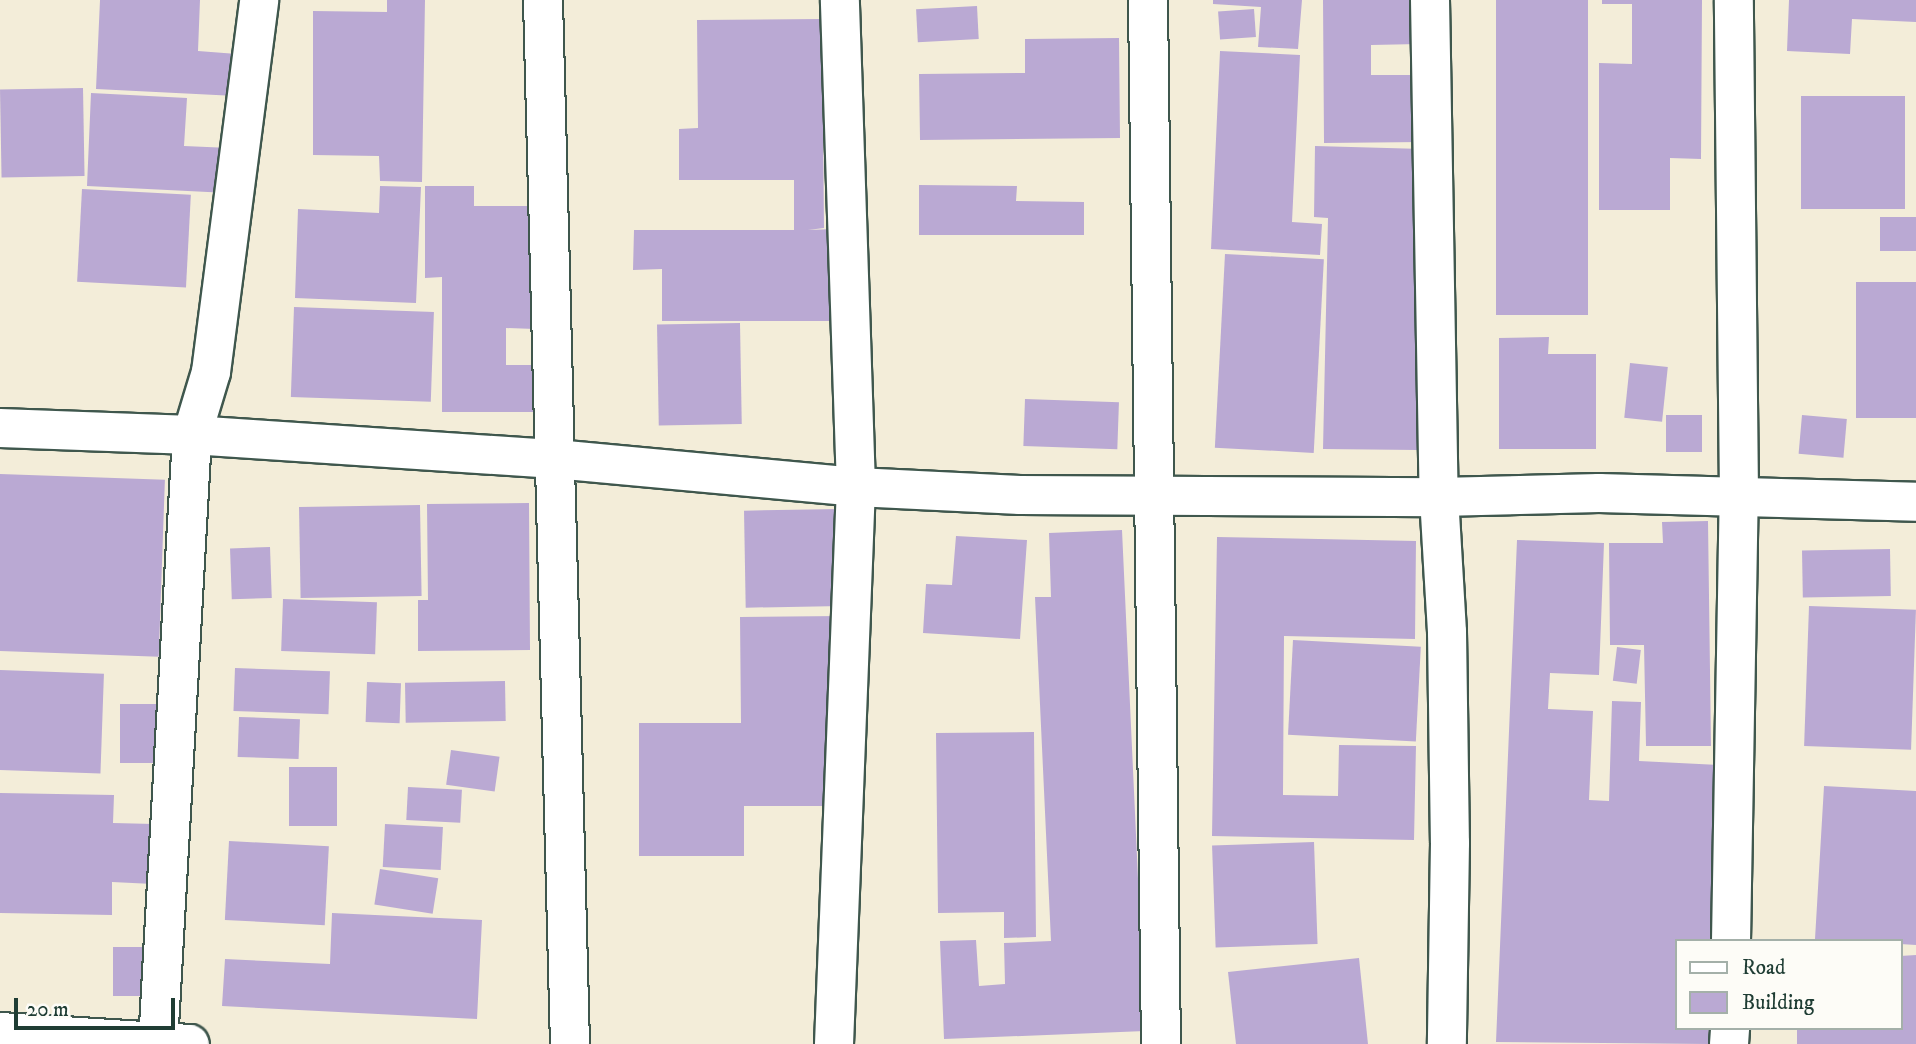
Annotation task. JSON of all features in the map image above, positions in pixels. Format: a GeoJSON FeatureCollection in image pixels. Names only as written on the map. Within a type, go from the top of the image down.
{"type":"FeatureCollection","features":[{"type":"Feature","properties":{"kind":"street"},"geometry":{"type":"LineString","coordinates":[[0,1031],[169,1043],[192,435],[211,372],[259,0]]}},
{"type":"Feature","properties":{"kind":"street"},"geometry":{"type":"LineString","coordinates":[[543,0],[570,1044]]}},
{"type":"Feature","properties":{"kind":"street"},"geometry":{"type":"LineString","coordinates":[[834,1044],[856,487],[840,0]]}},
{"type":"Feature","properties":{"kind":"street"},"geometry":{"type":"LineString","coordinates":[[1148,0],[1152,495],[1161,1044]]}},
{"type":"Feature","properties":{"kind":"street"},"geometry":{"type":"LineString","coordinates":[[1430,0],[1439,497],[1447,632],[1450,843],[1447,1044]]}},
{"type":"Feature","properties":{"kind":"street"},"geometry":{"type":"LineString","coordinates":[[1731,939],[1739,495],[1734,0]]}},
{"type":"Feature","properties":{"kind":"street"},"geometry":{"type":"LineString","coordinates":[[0,428],[192,435],[555,459],[856,487],[1020,495],[1439,497],[1599,493],[1916,502]]}},
{"type":"Feature","properties":{"kind":"building"},"geometry":{"type":"Polygon","coordinates":[[[100,0],[200,0],[198,51],[237,54],[236,96],[96,89],[100,0]]]}},
{"type":"Feature","properties":{"kind":"building"},"geometry":{"type":"Polygon","coordinates":[[[387,0],[425,0],[422,182],[380,181],[379,156],[313,155],[313,11],[387,12],[387,0]]]}},
{"type":"Feature","properties":{"kind":"building"},"geometry":{"type":"Polygon","coordinates":[[[1213,0],[1302,0],[1298,49],[1258,47],[1261,7],[1213,4],[1213,0]]]}},
{"type":"Feature","properties":{"kind":"building"},"geometry":{"type":"Polygon","coordinates":[[[1323,0],[1419,0],[1419,44],[1371,45],[1371,75],[1421,75],[1422,142],[1324,143],[1323,0]]]}},
{"type":"Feature","properties":{"kind":"building"},"geometry":{"type":"Polygon","coordinates":[[[1496,0],[1588,0],[1588,315],[1496,315],[1496,0]]]}},
{"type":"Feature","properties":{"kind":"building"},"geometry":{"type":"Polygon","coordinates":[[[1602,0],[1702,0],[1701,159],[1670,158],[1670,210],[1599,210],[1599,63],[1632,64],[1632,4],[1602,4],[1602,0]]]}},
{"type":"Feature","properties":{"kind":"building"},"geometry":{"type":"Polygon","coordinates":[[[1789,0],[1916,0],[1916,22],[1852,19],[1850,54],[1787,51],[1789,0]]]}},
{"type":"Feature","properties":{"kind":"building"},"geometry":{"type":"Polygon","coordinates":[[[977,6],[979,39],[918,42],[916,9],[977,6]]]}},
{"type":"Feature","properties":{"kind":"building"},"geometry":{"type":"Polygon","coordinates":[[[1254,9],[1256,37],[1220,39],[1218,12],[1254,9]]]}},
{"type":"Feature","properties":{"kind":"building"},"geometry":{"type":"Polygon","coordinates":[[[822,19],[824,228],[808,230],[833,229],[834,321],[662,321],[662,269],[633,270],[634,230],[794,230],[794,180],[679,180],[679,129],[698,128],[697,20],[822,19]]]}},
{"type":"Feature","properties":{"kind":"building"},"geometry":{"type":"Polygon","coordinates":[[[1119,38],[1120,138],[920,140],[919,74],[1025,73],[1025,39],[1119,38]]]}},
{"type":"Feature","properties":{"kind":"building"},"geometry":{"type":"Polygon","coordinates":[[[1220,51],[1300,55],[1292,222],[1322,224],[1320,255],[1211,249],[1220,51]]]}},
{"type":"Feature","properties":{"kind":"building"},"geometry":{"type":"Polygon","coordinates":[[[83,88],[85,176],[2,177],[0,89],[83,88]]]}},
{"type":"Feature","properties":{"kind":"building"},"geometry":{"type":"Polygon","coordinates":[[[91,93],[187,98],[184,146],[230,148],[228,193],[87,186],[91,93]]]}},
{"type":"Feature","properties":{"kind":"building"},"geometry":{"type":"Polygon","coordinates":[[[1801,96],[1905,96],[1905,209],[1801,209],[1801,96]]]}},
{"type":"Feature","properties":{"kind":"building"},"geometry":{"type":"Polygon","coordinates":[[[1315,146],[1423,149],[1417,450],[1323,449],[1328,218],[1314,217],[1315,146]]]}},
{"type":"Feature","properties":{"kind":"building"},"geometry":{"type":"Polygon","coordinates":[[[919,185],[1017,186],[1016,201],[1084,202],[1084,235],[919,235],[919,185]]]}},
{"type":"Feature","properties":{"kind":"building"},"geometry":{"type":"Polygon","coordinates":[[[380,186],[421,187],[416,303],[295,298],[298,209],[379,213],[380,186]]]}},
{"type":"Feature","properties":{"kind":"building"},"geometry":{"type":"Polygon","coordinates":[[[425,186],[474,186],[474,206],[534,206],[535,329],[506,328],[506,365],[547,365],[547,412],[442,412],[442,277],[425,278],[425,186]]]}},
{"type":"Feature","properties":{"kind":"building"},"geometry":{"type":"Polygon","coordinates":[[[82,189],[191,195],[186,288],[77,282],[82,189]]]}},
{"type":"Feature","properties":{"kind":"building"},"geometry":{"type":"Polygon","coordinates":[[[1880,217],[1916,217],[1916,251],[1880,251],[1880,217]]]}},
{"type":"Feature","properties":{"kind":"building"},"geometry":{"type":"Polygon","coordinates":[[[1225,254],[1324,259],[1314,453],[1215,448],[1225,254]]]}},
{"type":"Feature","properties":{"kind":"building"},"geometry":{"type":"Polygon","coordinates":[[[1856,282],[1916,282],[1916,418],[1856,418],[1856,282]]]}},
{"type":"Feature","properties":{"kind":"building"},"geometry":{"type":"Polygon","coordinates":[[[294,307],[434,312],[431,402],[291,397],[294,307]]]}},
{"type":"Feature","properties":{"kind":"building"},"geometry":{"type":"Polygon","coordinates":[[[740,323],[742,424],[659,425],[657,324],[740,323]]]}},
{"type":"Feature","properties":{"kind":"building"},"geometry":{"type":"Polygon","coordinates":[[[1549,337],[1548,354],[1596,354],[1596,449],[1499,449],[1499,338],[1549,337]]]}},
{"type":"Feature","properties":{"kind":"building"},"geometry":{"type":"Polygon","coordinates":[[[1630,363],[1668,367],[1662,422],[1624,418],[1630,363]]]}},
{"type":"Feature","properties":{"kind":"building"},"geometry":{"type":"Polygon","coordinates":[[[1025,399],[1119,402],[1117,449],[1023,446],[1025,399]]]}},
{"type":"Feature","properties":{"kind":"building"},"geometry":{"type":"Polygon","coordinates":[[[1666,415],[1702,415],[1702,452],[1666,452],[1666,415]]]}},
{"type":"Feature","properties":{"kind":"building"},"geometry":{"type":"Polygon","coordinates":[[[1802,415],[1847,419],[1843,458],[1799,454],[1802,415]]]}},
{"type":"Feature","properties":{"kind":"building"},"geometry":{"type":"Polygon","coordinates":[[[0,474],[165,480],[159,657],[0,651],[0,474]]]}},
{"type":"Feature","properties":{"kind":"building"},"geometry":{"type":"Polygon","coordinates":[[[529,503],[530,650],[418,651],[418,600],[428,600],[427,504],[529,503]]]}},
{"type":"Feature","properties":{"kind":"building"},"geometry":{"type":"Polygon","coordinates":[[[420,505],[422,596],[301,598],[299,507],[420,505]]]}},
{"type":"Feature","properties":{"kind":"building"},"geometry":{"type":"Polygon","coordinates":[[[840,509],[842,606],[746,608],[744,511],[840,509]]]}},
{"type":"Feature","properties":{"kind":"building"},"geometry":{"type":"Polygon","coordinates":[[[1708,521],[1711,746],[1646,746],[1644,645],[1610,645],[1609,543],[1663,543],[1662,522],[1708,521]]]}},
{"type":"Feature","properties":{"kind":"building"},"geometry":{"type":"Polygon","coordinates":[[[1122,530],[1145,1031],[944,1039],[940,941],[976,940],[979,986],[1005,984],[1004,943],[1051,941],[1035,597],[1051,597],[1049,533],[1122,530]]]}},
{"type":"Feature","properties":{"kind":"building"},"geometry":{"type":"Polygon","coordinates":[[[956,536],[1027,540],[1020,639],[923,633],[926,584],[952,585],[956,536]]]}},
{"type":"Feature","properties":{"kind":"building"},"geometry":{"type":"Polygon","coordinates":[[[1217,537],[1416,541],[1415,639],[1284,636],[1283,795],[1338,796],[1339,745],[1416,746],[1414,840],[1212,836],[1217,537]]]}},
{"type":"Feature","properties":{"kind":"building"},"geometry":{"type":"Polygon","coordinates":[[[1517,540],[1604,543],[1599,675],[1550,673],[1548,709],[1593,711],[1589,800],[1609,801],[1612,701],[1641,702],[1639,761],[1719,765],[1712,939],[1674,939],[1674,1030],[1709,1030],[1708,1044],[1496,1042],[1517,540]]]}},
{"type":"Feature","properties":{"kind":"building"},"geometry":{"type":"Polygon","coordinates":[[[270,547],[272,598],[232,599],[230,548],[270,547]]]}},
{"type":"Feature","properties":{"kind":"building"},"geometry":{"type":"Polygon","coordinates":[[[1890,549],[1891,596],[1803,598],[1802,551],[1890,549]]]}},
{"type":"Feature","properties":{"kind":"building"},"geometry":{"type":"Polygon","coordinates":[[[283,599],[377,602],[375,654],[281,651],[283,599]]]}},
{"type":"Feature","properties":{"kind":"building"},"geometry":{"type":"Polygon","coordinates":[[[1809,606],[1916,610],[1911,750],[1804,746],[1809,606]]]}},
{"type":"Feature","properties":{"kind":"building"},"geometry":{"type":"Polygon","coordinates":[[[841,616],[842,806],[744,806],[744,856],[639,856],[639,723],[741,723],[740,617],[841,616]]]}},
{"type":"Feature","properties":{"kind":"building"},"geometry":{"type":"Polygon","coordinates":[[[1293,640],[1421,647],[1416,742],[1288,735],[1293,640]]]}},
{"type":"Feature","properties":{"kind":"building"},"geometry":{"type":"Polygon","coordinates":[[[1617,647],[1641,650],[1637,684],[1613,681],[1617,647]]]}},
{"type":"Feature","properties":{"kind":"building"},"geometry":{"type":"Polygon","coordinates":[[[235,668],[330,671],[328,714],[233,711],[235,668]]]}},
{"type":"Feature","properties":{"kind":"building"},"geometry":{"type":"Polygon","coordinates":[[[0,670],[104,674],[100,774],[0,770],[0,670]]]}},
{"type":"Feature","properties":{"kind":"building"},"geometry":{"type":"Polygon","coordinates":[[[505,681],[506,721],[406,723],[405,683],[505,681]]]}},
{"type":"Feature","properties":{"kind":"building"},"geometry":{"type":"Polygon","coordinates":[[[367,682],[401,683],[400,723],[366,722],[367,682]]]}},
{"type":"Feature","properties":{"kind":"building"},"geometry":{"type":"Polygon","coordinates":[[[120,704],[156,704],[156,763],[120,763],[120,704]]]}},
{"type":"Feature","properties":{"kind":"building"},"geometry":{"type":"Polygon","coordinates":[[[239,717],[300,719],[299,759],[238,757],[239,717]]]}},
{"type":"Feature","properties":{"kind":"building"},"geometry":{"type":"Polygon","coordinates":[[[1034,732],[1036,937],[1004,938],[1004,912],[938,913],[936,733],[1034,732]]]}},
{"type":"Feature","properties":{"kind":"building"},"geometry":{"type":"Polygon","coordinates":[[[451,750],[500,757],[495,791],[446,785],[451,750]]]}},
{"type":"Feature","properties":{"kind":"building"},"geometry":{"type":"Polygon","coordinates":[[[289,767],[337,767],[337,826],[289,826],[289,767]]]}},
{"type":"Feature","properties":{"kind":"building"},"geometry":{"type":"Polygon","coordinates":[[[1824,786],[1916,791],[1916,945],[1902,944],[1902,939],[1815,939],[1824,786]]]}},
{"type":"Feature","properties":{"kind":"building"},"geometry":{"type":"Polygon","coordinates":[[[408,787],[462,790],[460,823],[406,820],[408,787]]]}},
{"type":"Feature","properties":{"kind":"building"},"geometry":{"type":"Polygon","coordinates":[[[0,793],[114,795],[113,823],[154,824],[153,884],[112,882],[112,915],[0,913],[0,793]]]}},
{"type":"Feature","properties":{"kind":"building"},"geometry":{"type":"Polygon","coordinates":[[[385,824],[443,827],[441,870],[383,867],[385,824]]]}},
{"type":"Feature","properties":{"kind":"building"},"geometry":{"type":"Polygon","coordinates":[[[229,841],[329,846],[325,925],[225,920],[229,841]]]}},
{"type":"Feature","properties":{"kind":"building"},"geometry":{"type":"Polygon","coordinates":[[[1314,842],[1318,944],[1216,947],[1212,846],[1314,842]]]}},
{"type":"Feature","properties":{"kind":"building"},"geometry":{"type":"Polygon","coordinates":[[[380,869],[438,878],[433,914],[374,905],[380,869]]]}},
{"type":"Feature","properties":{"kind":"building"},"geometry":{"type":"Polygon","coordinates":[[[332,913],[482,920],[477,1019],[222,1006],[225,959],[330,964],[332,913]]]}},
{"type":"Feature","properties":{"kind":"building"},"geometry":{"type":"Polygon","coordinates":[[[113,947],[148,947],[148,996],[113,996],[113,947]]]}},
{"type":"Feature","properties":{"kind":"building"},"geometry":{"type":"Polygon","coordinates":[[[1916,955],[1916,1044],[1797,1044],[1797,1030],[1902,1030],[1902,956],[1916,955]]]}},
{"type":"Feature","properties":{"kind":"building"},"geometry":{"type":"Polygon","coordinates":[[[1359,958],[1368,1044],[1236,1044],[1228,972],[1359,958]]]}}]}
